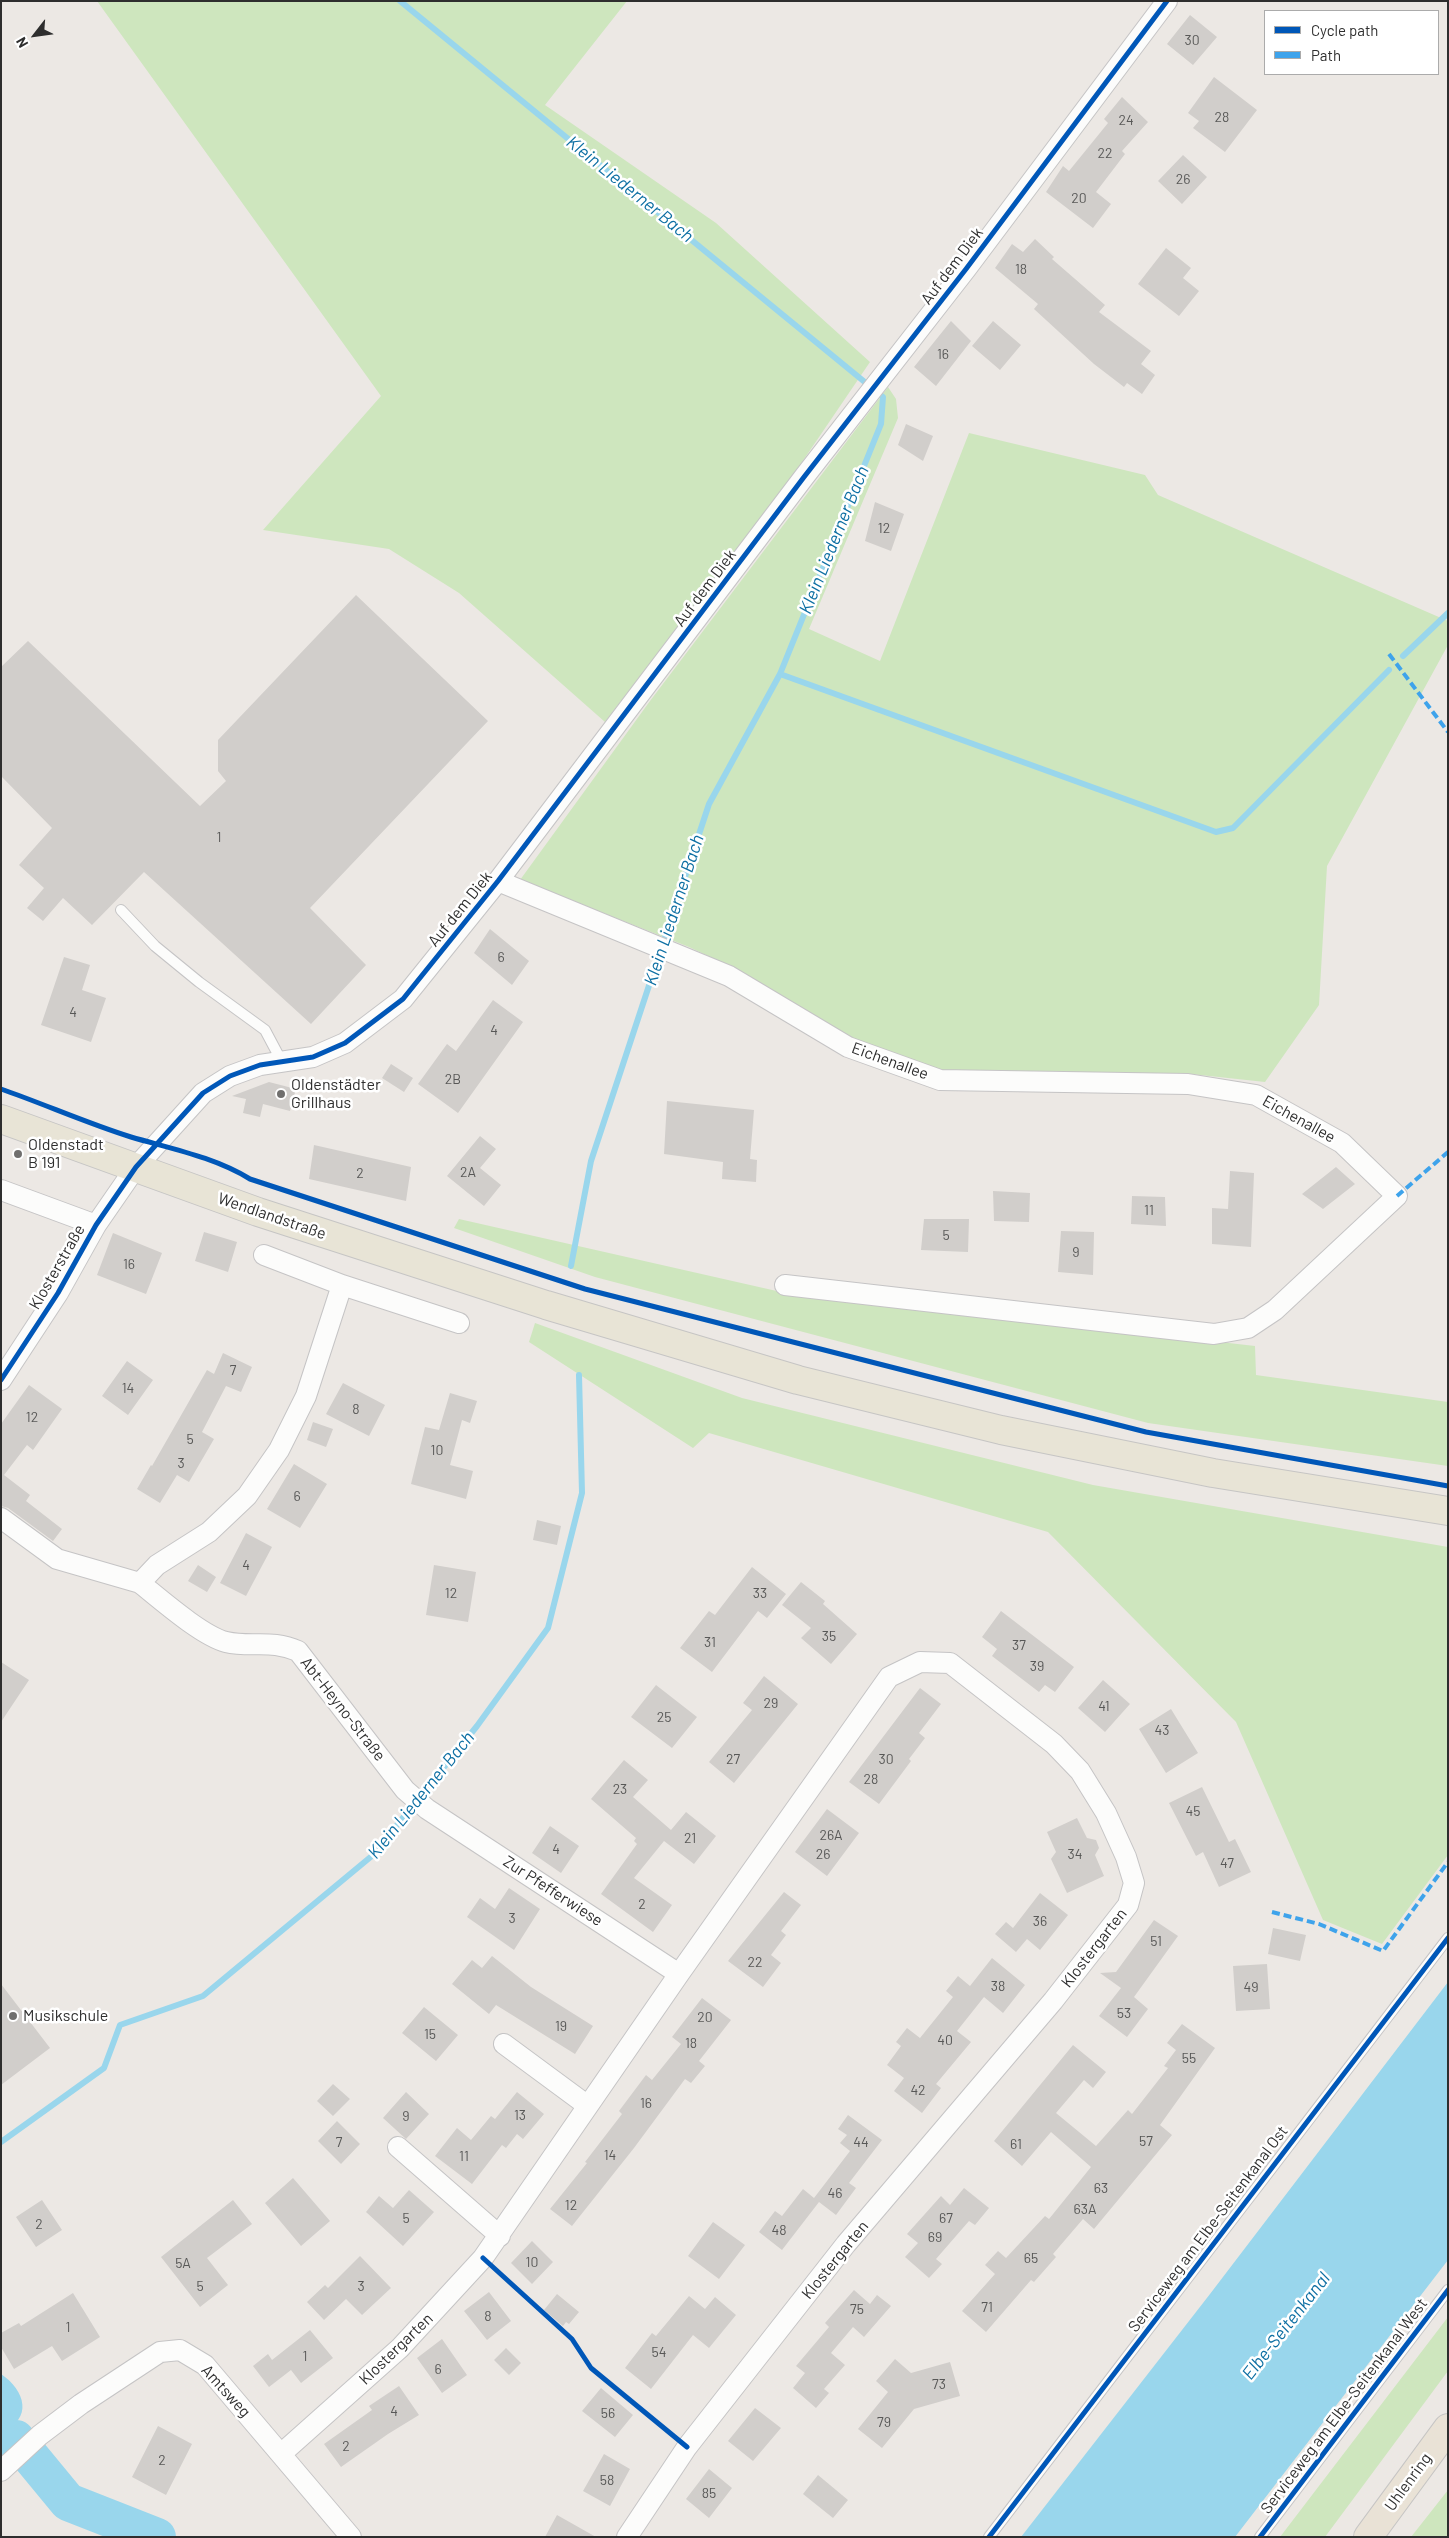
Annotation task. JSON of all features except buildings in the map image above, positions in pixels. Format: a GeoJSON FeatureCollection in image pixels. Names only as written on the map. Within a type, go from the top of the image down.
{"type":"FeatureCollection","features":[{"type":"Feature","properties":{"kind":"highway","name":"Uhlenring"},"geometry":{"type":"LineString","coordinates":[[1368,2537],[1447,2429]]}},
{"type":"Feature","properties":{"kind":"main road","name":"Wendlandstraße"},"geometry":{"type":"LineString","coordinates":[[1,1119],[258,1212],[546,1305],[798,1380],[1001,1430],[1213,1473],[1448,1511]]}},
{"type":"Feature","properties":{"kind":"street","name":"Auf dem Diek"},"geometry":{"type":"LineString","coordinates":[[136,1167],[203,1093],[230,1076],[260,1065],[313,1057],[346,1044],[403,999],[498,881],[1167,1]]}},
{"type":"Feature","properties":{"kind":"street","name":"Eichenallee"},"geometry":{"type":"LineString","coordinates":[[498,881],[729,976],[848,1047],[940,1080],[1188,1084],[1256,1095],[1342,1144],[1398,1196],[1275,1310],[1248,1328],[1214,1334],[785,1286]]}},
{"type":"Feature","properties":{"kind":"street","name":"Klosterstraße"},"geometry":{"type":"LineString","coordinates":[[1,1380],[58,1293],[96,1225],[136,1167]]}},
{"type":"Feature","properties":{"kind":"street"},"geometry":{"type":"LineString","coordinates":[[1,1190],[96,1225]]}},
{"type":"Feature","properties":{"kind":"street"},"geometry":{"type":"LineString","coordinates":[[264,1255],[342,1285],[459,1323]]}},
{"type":"Feature","properties":{"kind":"street"},"geometry":{"type":"LineString","coordinates":[[1,1518],[57,1559],[140,1584],[157,1565],[209,1532],[247,1496],[279,1450],[306,1396],[342,1285]]}},
{"type":"Feature","properties":{"kind":"street","name":"Abt-Heyno-Straße"},"geometry":{"type":"LineString","coordinates":[[140,1584],[194,1625],[226,1642],[282,1644],[298,1651],[405,1790],[427,1809]]}},
{"type":"Feature","properties":{"kind":"street","name":"Klostergarten"},"geometry":{"type":"LineString","coordinates":[[281,2454],[400,2348],[449,2297],[500,2236],[679,1974],[888,1677],[920,1662],[950,1663],[1054,1744],[1080,1771],[1106,1813],[1126,1857],[1134,1883],[1128,1905],[1052,2001],[834,2260],[687,2446],[627,2537]]}},
{"type":"Feature","properties":{"kind":"street","name":"Zur Pfefferwiese"},"geometry":{"type":"LineString","coordinates":[[427,1809],[679,1974]]}},
{"type":"Feature","properties":{"kind":"street"},"geometry":{"type":"LineString","coordinates":[[504,2044],[588,2106]]}},
{"type":"Feature","properties":{"kind":"street"},"geometry":{"type":"LineString","coordinates":[[398,2147],[500,2236]]}},
{"type":"Feature","properties":{"kind":"street","name":"Amtsweg"},"geometry":{"type":"LineString","coordinates":[[8,2465],[40,2435],[80,2404],[160,2352],[180,2350],[205,2365],[351,2537]]}},
{"type":"Feature","properties":{"kind":"lane"},"geometry":{"type":"LineString","coordinates":[[121,910],[162,952],[199,982],[265,1030],[282,1062]]}},
{"type":"Feature","properties":{"kind":"lane","name":"Serviceweg am Elbe-Seitenkanal Ost"},"geometry":{"type":"LineString","coordinates":[[989,2537],[1448,1938]]}},
{"type":"Feature","properties":{"kind":"lane","name":"Serviceweg am Elbe-Seitenkanal West"},"geometry":{"type":"LineString","coordinates":[[1260,2537],[1448,2290]]}},
{"type":"Feature","properties":{"kind":"green space"},"geometry":{"type":"Polygon","coordinates":[[[97,1],[627,1],[545,105],[716,223],[870,362],[781,493],[605,722],[459,593],[389,549],[263,530],[381,396],[97,1]]]}},
{"type":"Feature","properties":{"kind":"green space"},"geometry":{"type":"Polygon","coordinates":[[[888,387],[896,399],[898,418],[809,629],[880,661],[969,433],[1145,475],[1158,495],[1448,621],[1448,645],[1327,866],[1319,1005],[1265,1082],[1191,1074],[941,1070],[848,1037],[729,966],[689,947],[520,880],[650,701],[888,387]]]}},
{"type":"Feature","properties":{"kind":"green space"},"geometry":{"type":"Polygon","coordinates":[[[459,1219],[781,1292],[1255,1346],[1256,1375],[1448,1402],[1448,1466],[1148,1423],[595,1277],[454,1228],[459,1219]]]}},
{"type":"Feature","properties":{"kind":"green space"},"geometry":{"type":"Polygon","coordinates":[[[535,1323],[742,1398],[1093,1485],[1448,1547],[1448,1855],[1382,1944],[1323,1920],[1236,1722],[1048,1532],[709,1433],[693,1448],[529,1342],[535,1323]]]}},
{"type":"Feature","properties":{"kind":"green space"},"geometry":{"type":"Polygon","coordinates":[[[1448,2317],[1448,2371],[1325,2537],[1280,2537],[1448,2317]]]}},
{"type":"Feature","properties":{"kind":"green space"},"geometry":{"type":"Polygon","coordinates":[[[1448,2490],[1448,2537],[1411,2537],[1448,2490]]]}},
{"type":"Feature","properties":{"kind":"water","name":"Elbe-Seitenkanal"},"geometry":{"type":"Polygon","coordinates":[[[1448,1982],[1448,2260],[1235,2537],[1021,2537],[1210,2294],[1448,1982]]]}},
{"type":"Feature","properties":{"kind":"water"},"geometry":{"type":"Polygon","coordinates":[[[1,2374],[16,2388],[22,2404],[22,2412],[18,2420],[1,2432],[1,2374]]]}},
{"type":"Feature","properties":{"kind":"waterway","name":"Klein Liederner Bach"},"geometry":{"type":"LineString","coordinates":[[400,1],[883,397],[881,424],[780,674],[709,804],[591,1161],[571,1266]]}},
{"type":"Feature","properties":{"kind":"waterway"},"geometry":{"type":"LineString","coordinates":[[1403,656],[1448,613]]}},
{"type":"Feature","properties":{"kind":"waterway"},"geometry":{"type":"LineString","coordinates":[[780,674],[1216,832],[1233,828],[1389,670]]}},
{"type":"Feature","properties":{"kind":"waterway","name":"Klein Liederner Bach"},"geometry":{"type":"LineString","coordinates":[[1,2142],[104,2068],[120,2025],[203,1996],[373,1855],[477,1726],[548,1628],[582,1493],[579,1375]]}},
{"type":"Feature","properties":{"kind":"waterway"},"geometry":{"type":"LineString","coordinates":[[1,2448],[16,2439],[68,2502],[157,2537]]}},
{"type":"Feature","properties":{"kind":"marked path"},"geometry":{"type":"LineString","coordinates":[[1389,654],[1448,732]]}},
{"type":"Feature","properties":{"kind":"marked path"},"geometry":{"type":"LineString","coordinates":[[1397,1196],[1448,1152]]}},
{"type":"Feature","properties":{"kind":"marked path"},"geometry":{"type":"LineString","coordinates":[[1272,1912],[1319,1924],[1383,1951],[1448,1862]]}},
{"type":"Feature","properties":{"kind":"cycle path"},"geometry":{"type":"LineString","coordinates":[[1,1380],[58,1293],[96,1225],[136,1167],[203,1093],[230,1076],[260,1065],[313,1057],[345,1043],[403,999],[498,881],[804,477],[966,269],[1167,1]]}},
{"type":"Feature","properties":{"kind":"cycle path"},"geometry":{"type":"LineString","coordinates":[[1,1089],[115,1132],[207,1159],[250,1179],[585,1289],[1146,1432],[1448,1486]]}},
{"type":"Feature","properties":{"kind":"cycle path"},"geometry":{"type":"LineString","coordinates":[[989,2537],[1448,1938]]}},
{"type":"Feature","properties":{"kind":"cycle path"},"geometry":{"type":"LineString","coordinates":[[483,2258],[572,2339],[591,2368],[687,2447]]}},
{"type":"Feature","properties":{"kind":"cycle path"},"geometry":{"type":"LineString","coordinates":[[1260,2537],[1448,2290]]}},
{"type":"Feature","properties":{"kind":"place","name":"Oldenstädter Grillhaus"},"geometry":{"type":"Point","coordinates":[281,1094]}},
{"type":"Feature","properties":{"kind":"place","name":"Oldenstadt B 191"},"geometry":{"type":"Point","coordinates":[18,1154]}},
{"type":"Feature","properties":{"kind":"place","name":"Musikschule"},"geometry":{"type":"Point","coordinates":[13,2016]}}]}
